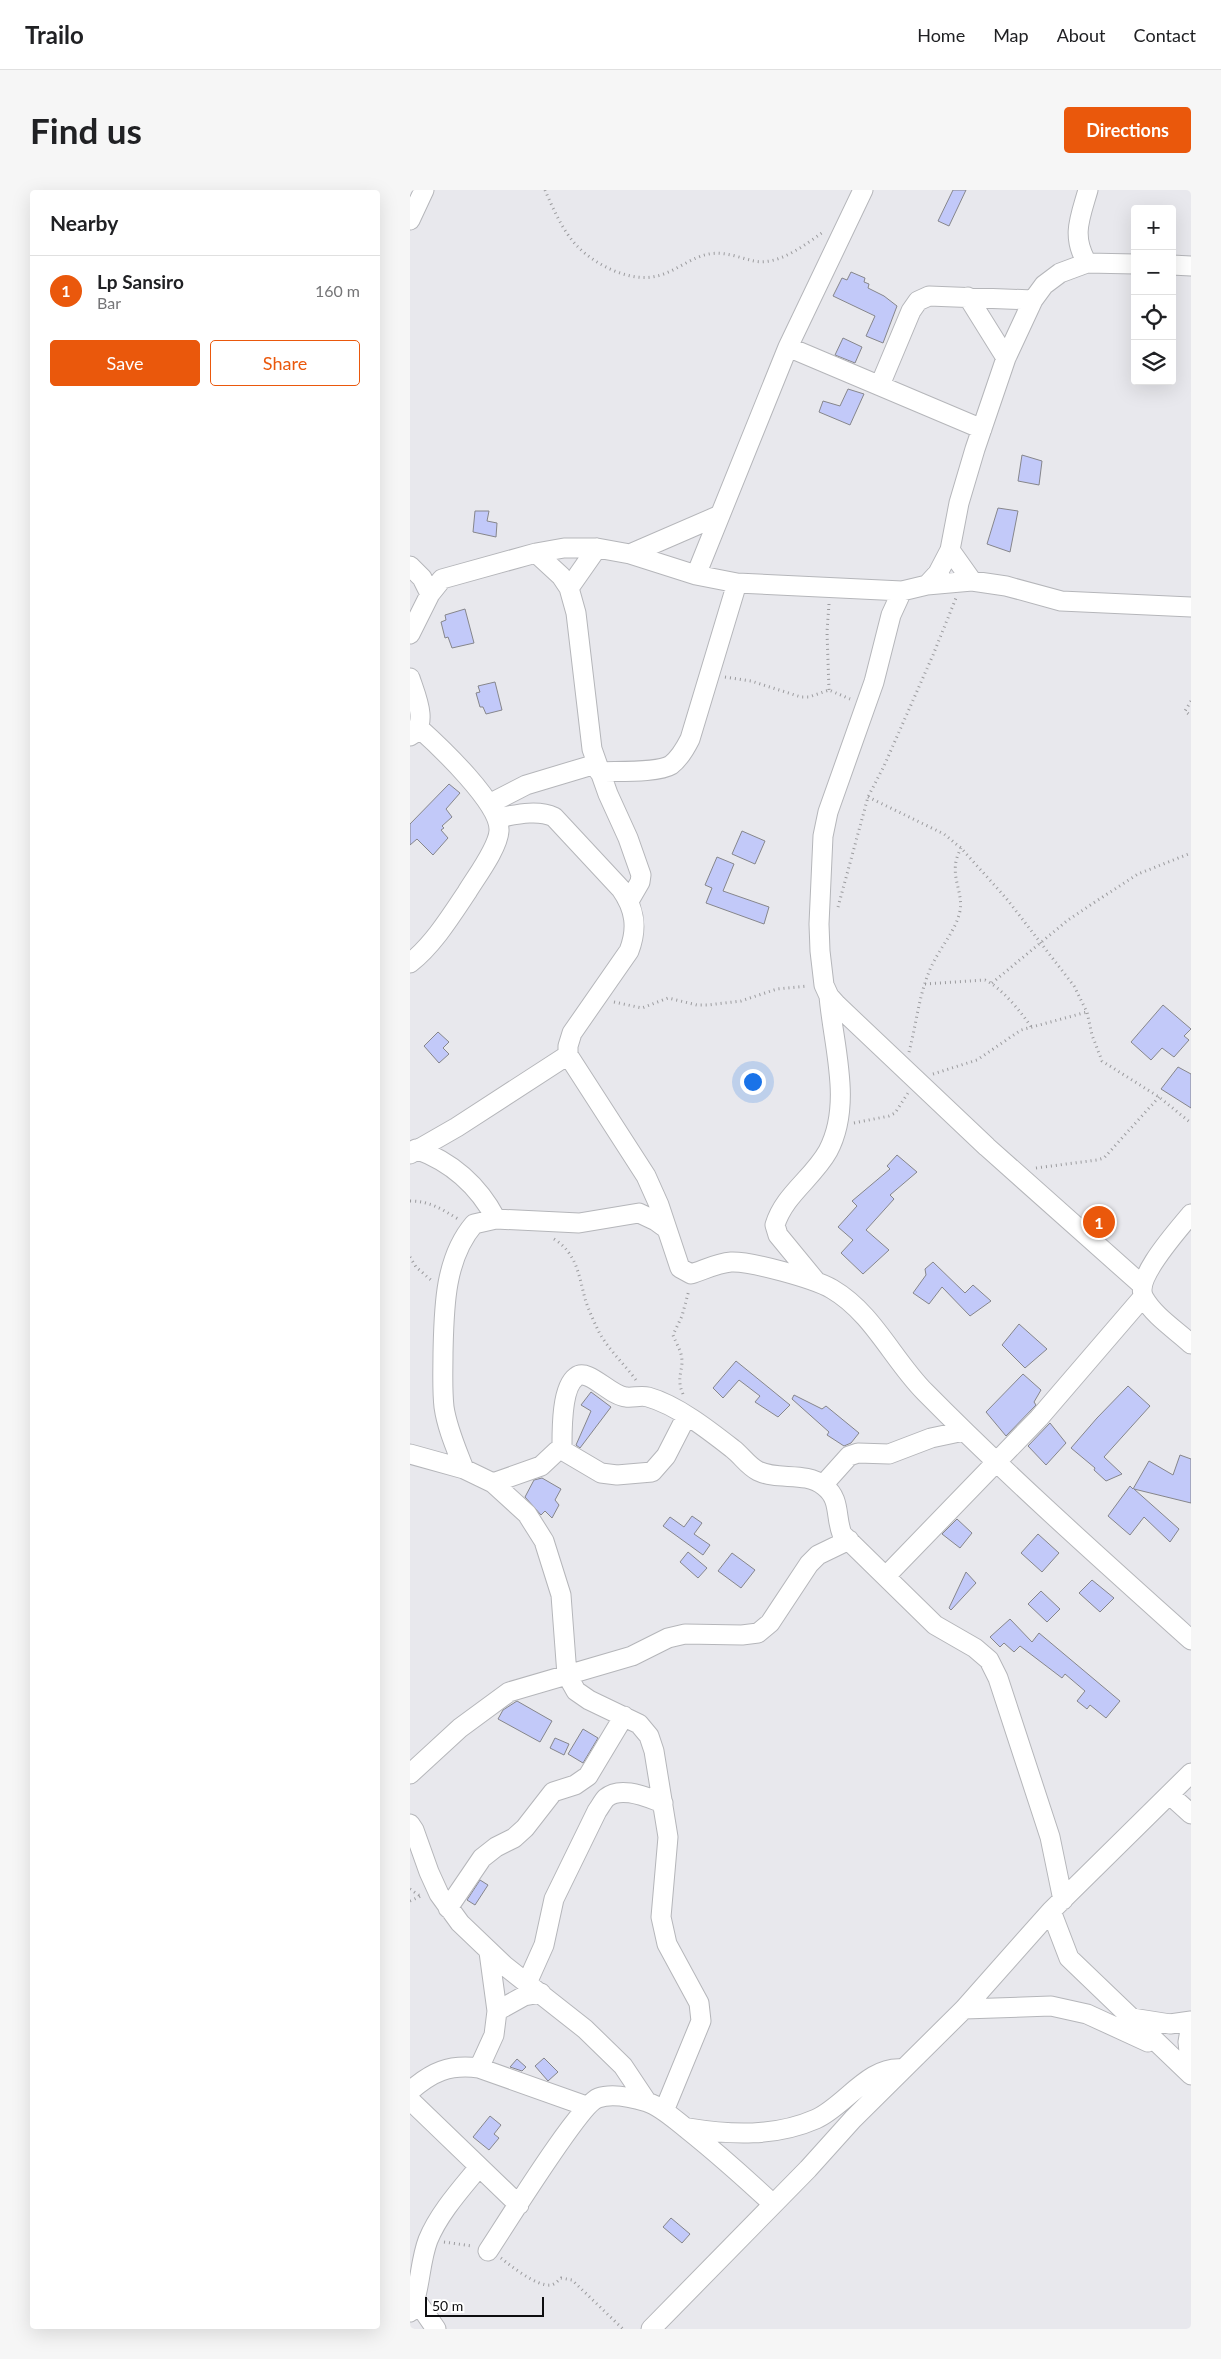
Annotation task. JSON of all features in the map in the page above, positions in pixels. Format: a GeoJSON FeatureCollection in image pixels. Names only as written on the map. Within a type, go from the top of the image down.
{"type":"FeatureCollection","features":[{"type":"Feature","properties":{"kind":"street"},"geometry":{"type":"LineString","coordinates":[[410,220],[424,190]]}},
{"type":"Feature","properties":{"kind":"street"},"geometry":{"type":"LineString","coordinates":[[696,575],[788,347],[862,190]]}},
{"type":"Feature","properties":{"kind":"street"},"geometry":{"type":"LineString","coordinates":[[1087,263],[1077,244],[1080,211],[1088,190]]}},
{"type":"Feature","properties":{"kind":"street"},"geometry":{"type":"LineString","coordinates":[[927,585],[938,573],[950,550],[959,503],[982,429],[1006,358],[1032,300],[1044,285],[1060,273],[1087,263],[1131,264]]}},
{"type":"Feature","properties":{"kind":"street"},"geometry":{"type":"LineString","coordinates":[[1176,265],[1191,266]]}},
{"type":"Feature","properties":{"kind":"street"},"geometry":{"type":"LineString","coordinates":[[880,385],[911,311],[918,301],[929,296],[1032,300]]}},
{"type":"Feature","properties":{"kind":"street"},"geometry":{"type":"LineString","coordinates":[[968,297],[1006,358]]}},
{"type":"Feature","properties":{"kind":"street"},"geometry":{"type":"LineString","coordinates":[[788,347],[982,429]]}},
{"type":"Feature","properties":{"kind":"street"},"geometry":{"type":"LineString","coordinates":[[630,554],[720,515]]}},
{"type":"Feature","properties":{"kind":"street"},"geometry":{"type":"LineString","coordinates":[[410,634],[430,594],[442,580],[536,553],[564,548],[598,548],[630,554],[696,575],[737,583],[902,591],[927,585],[968,581],[1006,586],[1061,601],[1191,607]]}},
{"type":"Feature","properties":{"kind":"street"},"geometry":{"type":"LineString","coordinates":[[569,588],[585,563],[598,548]]}},
{"type":"Feature","properties":{"kind":"street"},"geometry":{"type":"LineString","coordinates":[[950,550],[968,581]]}},
{"type":"Feature","properties":{"kind":"street"},"geometry":{"type":"LineString","coordinates":[[536,553],[561,576],[569,588],[576,613],[584,668],[588,727],[598,768],[628,838],[641,875],[640,882],[629,900]]}},
{"type":"Feature","properties":{"kind":"street"},"geometry":{"type":"LineString","coordinates":[[410,566],[422,578],[430,594]]}},
{"type":"Feature","properties":{"kind":"street"},"geometry":{"type":"LineString","coordinates":[[493,811],[526,785],[598,768],[669,766],[682,754],[690,739],[737,583]]}},
{"type":"Feature","properties":{"kind":"street"},"geometry":{"type":"LineString","coordinates":[[816,1280],[778,1235],[775,1225],[784,1204],[828,1151],[836,1132],[840,1090],[819,924],[823,836],[828,812],[866,707],[891,615],[902,591]]}},
{"type":"Feature","properties":{"kind":"street"},"geometry":{"type":"LineString","coordinates":[[410,678],[420,719],[414,732],[444,750],[493,811],[499,830],[498,838],[483,865],[443,926],[410,963]]}},
{"type":"Feature","properties":{"kind":"street"},"geometry":{"type":"LineString","coordinates":[[493,811],[538,813],[554,817],[629,900],[635,925],[634,938],[629,951],[572,1033],[568,1046],[568,1055],[646,1176],[680,1268],[691,1274],[720,1263],[732,1262],[816,1280],[834,1290],[859,1309],[916,1383],[964,1431],[1191,1640]]}},
{"type":"Feature","properties":{"kind":"street"},"geometry":{"type":"LineString","coordinates":[[827,991],[910,1074],[1143,1291],[1154,1310],[1191,1344]]}},
{"type":"Feature","properties":{"kind":"street"},"geometry":{"type":"LineString","coordinates":[[413,1152],[457,1127],[568,1055]]}},
{"type":"Feature","properties":{"kind":"street"},"geometry":{"type":"LineString","coordinates":[[413,1152],[447,1164],[464,1177],[479,1192],[496,1219]]}},
{"type":"Feature","properties":{"kind":"street"},"geometry":{"type":"LineString","coordinates":[[464,1468],[450,1434],[444,1408],[443,1378],[446,1293],[452,1266],[469,1230],[474,1224],[496,1219],[578,1223],[640,1213],[667,1229]]}},
{"type":"Feature","properties":{"kind":"street"},"geometry":{"type":"LineString","coordinates":[[887,1575],[1039,1418],[1143,1291],[1149,1269],[1191,1214]]}},
{"type":"Feature","properties":{"kind":"street"},"geometry":{"type":"LineString","coordinates":[[562,1450],[564,1408],[568,1392],[576,1377],[582,1374],[589,1375],[617,1395],[647,1397],[686,1417],[712,1433],[759,1471],[807,1478],[823,1484],[838,1502],[839,1525],[842,1534],[887,1575],[935,1625],[975,1648],[989,1660],[998,1678],[1050,1837],[1057,1906],[1068,1958],[1162,2049],[1191,2073]]}},
{"type":"Feature","properties":{"kind":"street"},"geometry":{"type":"LineString","coordinates":[[493,1483],[541,1466],[557,1451],[562,1450],[601,1473],[617,1475],[652,1472],[666,1456],[686,1417]]}},
{"type":"Feature","properties":{"kind":"street"},"geometry":{"type":"LineString","coordinates":[[823,1484],[849,1456],[858,1453],[889,1454],[930,1438],[964,1431]]}},
{"type":"Feature","properties":{"kind":"street"},"geometry":{"type":"LineString","coordinates":[[410,1454],[464,1468],[493,1483],[527,1514],[544,1541],[561,1595],[567,1675],[576,1691],[589,1700],[639,1724],[649,1736],[654,1752],[668,1838],[661,1917],[667,1944],[698,2003],[701,2021],[664,2111]]}},
{"type":"Feature","properties":{"kind":"street"},"geometry":{"type":"LineString","coordinates":[[410,1774],[460,1728],[508,1692],[632,1656],[668,1638],[685,1634],[742,1635],[758,1633],[770,1623],[809,1564],[818,1555],[849,1540]]}},
{"type":"Feature","properties":{"kind":"street"},"geometry":{"type":"LineString","coordinates":[[448,1908],[482,1858],[496,1847],[514,1838],[525,1828],[553,1792],[574,1785],[588,1776],[624,1716]]}},
{"type":"Feature","properties":{"kind":"street"},"geometry":{"type":"LineString","coordinates":[[652,2329],[774,2204],[853,2119],[964,2009],[1057,1906],[1191,1773]]}},
{"type":"Feature","properties":{"kind":"street"},"geometry":{"type":"LineString","coordinates":[[497,2011],[524,1996],[534,1988],[554,1899],[597,1811],[606,1798],[616,1793],[630,1793],[663,1803]]}},
{"type":"Feature","properties":{"kind":"street"},"geometry":{"type":"LineString","coordinates":[[1170,1795],[1190,1810]]}},
{"type":"Feature","properties":{"kind":"street"},"geometry":{"type":"LineString","coordinates":[[410,1824],[421,1845],[428,1872],[448,1908],[488,1952],[585,2029],[623,2066],[647,2102]]}},
{"type":"Feature","properties":{"kind":"street"},"geometry":{"type":"LineString","coordinates":[[478,2068],[494,2034],[497,2011],[488,1952]]}},
{"type":"Feature","properties":{"kind":"street"},"geometry":{"type":"LineString","coordinates":[[964,2009],[1051,2006],[1087,2014],[1162,2049]]}},
{"type":"Feature","properties":{"kind":"street"},"geometry":{"type":"LineString","coordinates":[[1132,2018],[1170,2024],[1191,2022],[1188,2042],[1191,2073]]}},
{"type":"Feature","properties":{"kind":"street"},"geometry":{"type":"LineString","coordinates":[[410,2091],[439,2071],[461,2066],[478,2068],[586,2106]]}},
{"type":"Feature","properties":{"kind":"street"},"geometry":{"type":"LineString","coordinates":[[685,2128],[726,2134],[783,2130],[817,2119],[879,2073],[887,2069],[903,2069]]}},
{"type":"Feature","properties":{"kind":"street"},"geometry":{"type":"LineString","coordinates":[[488,2251],[586,2106],[598,2098],[617,2096],[647,2102],[664,2111],[725,2159],[774,2204]]}},
{"type":"Feature","properties":{"kind":"street"},"geometry":{"type":"LineString","coordinates":[[410,2100],[519,2205]]}},
{"type":"Feature","properties":{"kind":"street"},"geometry":{"type":"LineString","coordinates":[[828,2112],[853,2119]]}},
{"type":"Feature","properties":{"kind":"street"},"geometry":{"type":"LineString","coordinates":[[433,2326],[413,2306],[428,2241],[449,2206],[479,2167]]}},
{"type":"Feature","properties":{"kind":"street"},"geometry":{"type":"LineString","coordinates":[[410,2321],[433,2326]]}},
{"type":"Feature","properties":{"kind":"path"},"geometry":{"type":"LineString","coordinates":[[545,190],[555,213],[577,246],[614,270],[636,278],[656,276],[708,254],[721,253],[765,262],[794,251],[823,232],[849,221]]}},
{"type":"Feature","properties":{"kind":"path"},"geometry":{"type":"LineString","coordinates":[[836,913],[868,797],[968,581]]}},
{"type":"Feature","properties":{"kind":"path"},"geometry":{"type":"LineString","coordinates":[[829,690],[826,632],[830,588]]}},
{"type":"Feature","properties":{"kind":"path"},"geometry":{"type":"LineString","coordinates":[[709,674],[751,682],[800,697],[809,697],[829,690],[866,707]]}},
{"type":"Feature","properties":{"kind":"path"},"geometry":{"type":"LineString","coordinates":[[1191,701],[1185,711],[1191,716]]}},
{"type":"Feature","properties":{"kind":"path"},"geometry":{"type":"LineString","coordinates":[[868,797],[944,834],[962,848],[994,883],[1074,986],[1087,1012],[1092,1035],[1102,1061],[1159,1096],[1191,1123]]}},
{"type":"Feature","properties":{"kind":"path"},"geometry":{"type":"LineString","coordinates":[[836,1132],[860,1121],[889,1116],[895,1113],[910,1074],[925,984],[933,963],[959,915],[960,899],[954,867],[962,848]]}},
{"type":"Feature","properties":{"kind":"path"},"geometry":{"type":"LineString","coordinates":[[992,983],[1042,944],[1068,920],[1138,874],[1191,853]]}},
{"type":"Feature","properties":{"kind":"path"},"geometry":{"type":"LineString","coordinates":[[925,984],[970,980],[984,980],[992,983],[1024,1015],[1032,1028]]}},
{"type":"Feature","properties":{"kind":"path"},"geometry":{"type":"LineString","coordinates":[[598,995],[623,1005],[642,1008],[668,998],[697,1005],[741,1001],[777,988],[827,991]]}},
{"type":"Feature","properties":{"kind":"path"},"geometry":{"type":"LineString","coordinates":[[910,1074],[976,1060],[1013,1035],[1087,1012]]}},
{"type":"Feature","properties":{"kind":"path"},"geometry":{"type":"LineString","coordinates":[[1012,1170],[1104,1158],[1159,1096]]}},
{"type":"Feature","properties":{"kind":"path"},"geometry":{"type":"LineString","coordinates":[[410,1202],[423,1201],[435,1206],[459,1220],[469,1230]]}},
{"type":"Feature","properties":{"kind":"path"},"geometry":{"type":"LineString","coordinates":[[532,1221],[542,1232],[557,1241],[572,1255],[589,1309],[601,1336],[647,1397]]}},
{"type":"Feature","properties":{"kind":"path"},"geometry":{"type":"LineString","coordinates":[[410,1257],[416,1267],[446,1293]]}},
{"type":"Feature","properties":{"kind":"path"},"geometry":{"type":"LineString","coordinates":[[686,1417],[687,1408],[679,1385],[681,1354],[672,1335],[687,1302],[691,1274]]}},
{"type":"Feature","properties":{"kind":"path"},"geometry":{"type":"LineString","coordinates":[[410,1889],[420,1896]]}},
{"type":"Feature","properties":{"kind":"path"},"geometry":{"type":"LineString","coordinates":[[428,2241],[471,2246],[488,2251],[531,2279],[544,2284],[554,2284],[561,2278],[572,2280],[623,2329]]}},
{"type":"Feature","properties":{"kind":"building"},"geometry":{"type":"Polygon","coordinates":[[[953,190],[966,190],[949,226],[938,221],[953,190]]]}},
{"type":"Feature","properties":{"kind":"building"},"geometry":{"type":"Polygon","coordinates":[[[851,272],[865,278],[864,282],[869,284],[868,288],[884,296],[897,306],[883,343],[866,336],[875,316],[833,296],[842,278],[847,280],[851,272]]]}},
{"type":"Feature","properties":{"kind":"building"},"geometry":{"type":"Polygon","coordinates":[[[843,338],[862,347],[855,363],[835,355],[843,338]]]}},
{"type":"Feature","properties":{"kind":"building"},"geometry":{"type":"Polygon","coordinates":[[[848,389],[864,394],[850,425],[819,412],[823,401],[840,406],[848,389]]]}},
{"type":"Feature","properties":{"kind":"building"},"geometry":{"type":"Polygon","coordinates":[[[1022,455],[1042,461],[1039,485],[1018,481],[1022,455]]]}},
{"type":"Feature","properties":{"kind":"building"},"geometry":{"type":"Polygon","coordinates":[[[998,508],[1018,511],[1010,552],[987,544],[998,508]]]}},
{"type":"Feature","properties":{"kind":"building"},"geometry":{"type":"Polygon","coordinates":[[[475,511],[489,511],[487,521],[497,523],[496,537],[473,532],[475,511]]]}},
{"type":"Feature","properties":{"kind":"building"},"geometry":{"type":"Polygon","coordinates":[[[465,609],[474,643],[452,648],[448,637],[445,638],[441,622],[446,620],[445,615],[465,609]]]}},
{"type":"Feature","properties":{"kind":"building"},"geometry":{"type":"Polygon","coordinates":[[[495,682],[502,710],[486,714],[483,707],[480,707],[476,693],[480,692],[478,686],[495,682]]]}},
{"type":"Feature","properties":{"kind":"building"},"geometry":{"type":"Polygon","coordinates":[[[449,784],[460,793],[446,809],[452,817],[442,826],[444,828],[441,830],[448,838],[433,855],[417,839],[410,845],[410,824],[449,784]]]}},
{"type":"Feature","properties":{"kind":"building"},"geometry":{"type":"Polygon","coordinates":[[[742,831],[765,841],[755,864],[732,854],[742,831]]]}},
{"type":"Feature","properties":{"kind":"building"},"geometry":{"type":"Polygon","coordinates":[[[717,857],[734,864],[723,891],[769,907],[764,924],[706,903],[712,888],[705,885],[717,857]]]}},
{"type":"Feature","properties":{"kind":"building"},"geometry":{"type":"Polygon","coordinates":[[[1163,1005],[1191,1029],[1184,1036],[1189,1040],[1174,1057],[1162,1048],[1151,1060],[1131,1042],[1163,1005]]]}},
{"type":"Feature","properties":{"kind":"building"},"geometry":{"type":"Polygon","coordinates":[[[438,1032],[449,1042],[443,1048],[449,1054],[439,1063],[424,1046],[438,1032]]]}},
{"type":"Feature","properties":{"kind":"building"},"geometry":{"type":"Polygon","coordinates":[[[1178,1067],[1191,1074],[1191,1108],[1161,1089],[1178,1067]]]}},
{"type":"Feature","properties":{"kind":"building"},"geometry":{"type":"Polygon","coordinates":[[[897,1155],[917,1172],[890,1195],[894,1199],[866,1230],[889,1250],[863,1274],[841,1253],[853,1240],[838,1227],[857,1206],[852,1201],[890,1169],[887,1166],[897,1155]]]}},
{"type":"Feature","properties":{"kind":"building"},"geometry":{"type":"Polygon","coordinates":[[[933,1262],[965,1293],[973,1285],[991,1301],[970,1316],[942,1287],[929,1304],[913,1293],[926,1275],[925,1269],[933,1262]]]}},
{"type":"Feature","properties":{"kind":"building"},"geometry":{"type":"Polygon","coordinates":[[[1019,1324],[1047,1349],[1025,1368],[1002,1345],[1019,1324]]]}},
{"type":"Feature","properties":{"kind":"building"},"geometry":{"type":"Polygon","coordinates":[[[736,1361],[790,1405],[778,1417],[755,1402],[760,1396],[739,1380],[723,1398],[713,1388],[736,1361]]]}},
{"type":"Feature","properties":{"kind":"building"},"geometry":{"type":"Polygon","coordinates":[[[1023,1374],[1041,1390],[1034,1402],[1036,1405],[1006,1436],[986,1412],[1023,1374]]]}},
{"type":"Feature","properties":{"kind":"building"},"geometry":{"type":"Polygon","coordinates":[[[1128,1386],[1150,1406],[1104,1457],[1122,1474],[1106,1481],[1094,1470],[1095,1468],[1071,1448],[1128,1386]]]}},
{"type":"Feature","properties":{"kind":"building"},"geometry":{"type":"Polygon","coordinates":[[[591,1392],[611,1407],[580,1448],[576,1445],[591,1411],[581,1405],[591,1392]]]}},
{"type":"Feature","properties":{"kind":"building"},"geometry":{"type":"Polygon","coordinates":[[[794,1395],[822,1409],[826,1406],[859,1433],[851,1443],[844,1446],[827,1435],[829,1432],[792,1399],[794,1395]]]}},
{"type":"Feature","properties":{"kind":"building"},"geometry":{"type":"Polygon","coordinates":[[[1050,1423],[1066,1443],[1046,1465],[1028,1446],[1050,1423]]]}},
{"type":"Feature","properties":{"kind":"building"},"geometry":{"type":"Polygon","coordinates":[[[1180,1455],[1191,1459],[1191,1503],[1134,1489],[1179,1529],[1170,1542],[1144,1517],[1130,1535],[1108,1516],[1130,1486],[1133,1489],[1149,1461],[1173,1475],[1180,1455]]]}},
{"type":"Feature","properties":{"kind":"building"},"geometry":{"type":"Polygon","coordinates":[[[542,1478],[561,1489],[555,1500],[559,1505],[552,1518],[545,1511],[541,1515],[525,1497],[534,1480],[542,1478]]]}},
{"type":"Feature","properties":{"kind":"building"},"geometry":{"type":"Polygon","coordinates":[[[692,1516],[702,1523],[694,1534],[710,1545],[703,1555],[663,1526],[670,1517],[684,1527],[692,1516]]]}},
{"type":"Feature","properties":{"kind":"building"},"geometry":{"type":"Polygon","coordinates":[[[957,1519],[972,1533],[960,1548],[942,1534],[957,1519]]]}},
{"type":"Feature","properties":{"kind":"building"},"geometry":{"type":"Polygon","coordinates":[[[1038,1534],[1059,1553],[1042,1572],[1021,1553],[1038,1534]]]}},
{"type":"Feature","properties":{"kind":"building"},"geometry":{"type":"Polygon","coordinates":[[[688,1552],[707,1568],[698,1578],[680,1562],[688,1552]]]}},
{"type":"Feature","properties":{"kind":"building"},"geometry":{"type":"Polygon","coordinates":[[[732,1553],[755,1570],[741,1588],[718,1571],[732,1553]]]}},
{"type":"Feature","properties":{"kind":"building"},"geometry":{"type":"Polygon","coordinates":[[[966,1572],[976,1583],[951,1610],[949,1608],[966,1572]]]}},
{"type":"Feature","properties":{"kind":"building"},"geometry":{"type":"Polygon","coordinates":[[[1092,1580],[1114,1598],[1100,1612],[1079,1593],[1092,1580]]]}},
{"type":"Feature","properties":{"kind":"building"},"geometry":{"type":"Polygon","coordinates":[[[1041,1591],[1060,1609],[1047,1622],[1028,1604],[1041,1591]]]}},
{"type":"Feature","properties":{"kind":"building"},"geometry":{"type":"Polygon","coordinates":[[[1010,1619],[1032,1642],[1039,1633],[1120,1701],[1106,1718],[1090,1705],[1087,1709],[1077,1701],[1085,1691],[1065,1674],[1062,1678],[1020,1646],[1014,1652],[1004,1643],[1000,1647],[990,1637],[1010,1619]]]}},
{"type":"Feature","properties":{"kind":"building"},"geometry":{"type":"Polygon","coordinates":[[[517,1701],[552,1721],[540,1742],[498,1719],[503,1710],[517,1701]]]}},
{"type":"Feature","properties":{"kind":"building"},"geometry":{"type":"Polygon","coordinates":[[[583,1729],[598,1738],[583,1763],[568,1754],[583,1729]]]}},
{"type":"Feature","properties":{"kind":"building"},"geometry":{"type":"Polygon","coordinates":[[[555,1738],[569,1744],[564,1755],[550,1748],[555,1738]]]}},
{"type":"Feature","properties":{"kind":"building"},"geometry":{"type":"Polygon","coordinates":[[[480,1880],[488,1885],[475,1905],[467,1900],[480,1880]]]}},
{"type":"Feature","properties":{"kind":"building"},"geometry":{"type":"Polygon","coordinates":[[[544,2058],[558,2072],[548,2081],[535,2066],[544,2058]]]}},
{"type":"Feature","properties":{"kind":"building"},"geometry":{"type":"Polygon","coordinates":[[[517,2059],[526,2067],[522,2071],[510,2067],[517,2059]]]}},
{"type":"Feature","properties":{"kind":"building"},"geometry":{"type":"Polygon","coordinates":[[[490,2116],[501,2125],[494,2134],[499,2138],[489,2150],[473,2137],[490,2116]]]}},
{"type":"Feature","properties":{"kind":"building"},"geometry":{"type":"Polygon","coordinates":[[[671,2218],[690,2234],[682,2243],[663,2227],[671,2218]]]}},
{"type":"Feature","properties":{"kind":"place","name":"Lp Sansiro"},"geometry":{"type":"Point","coordinates":[1099,1222]}}]}
